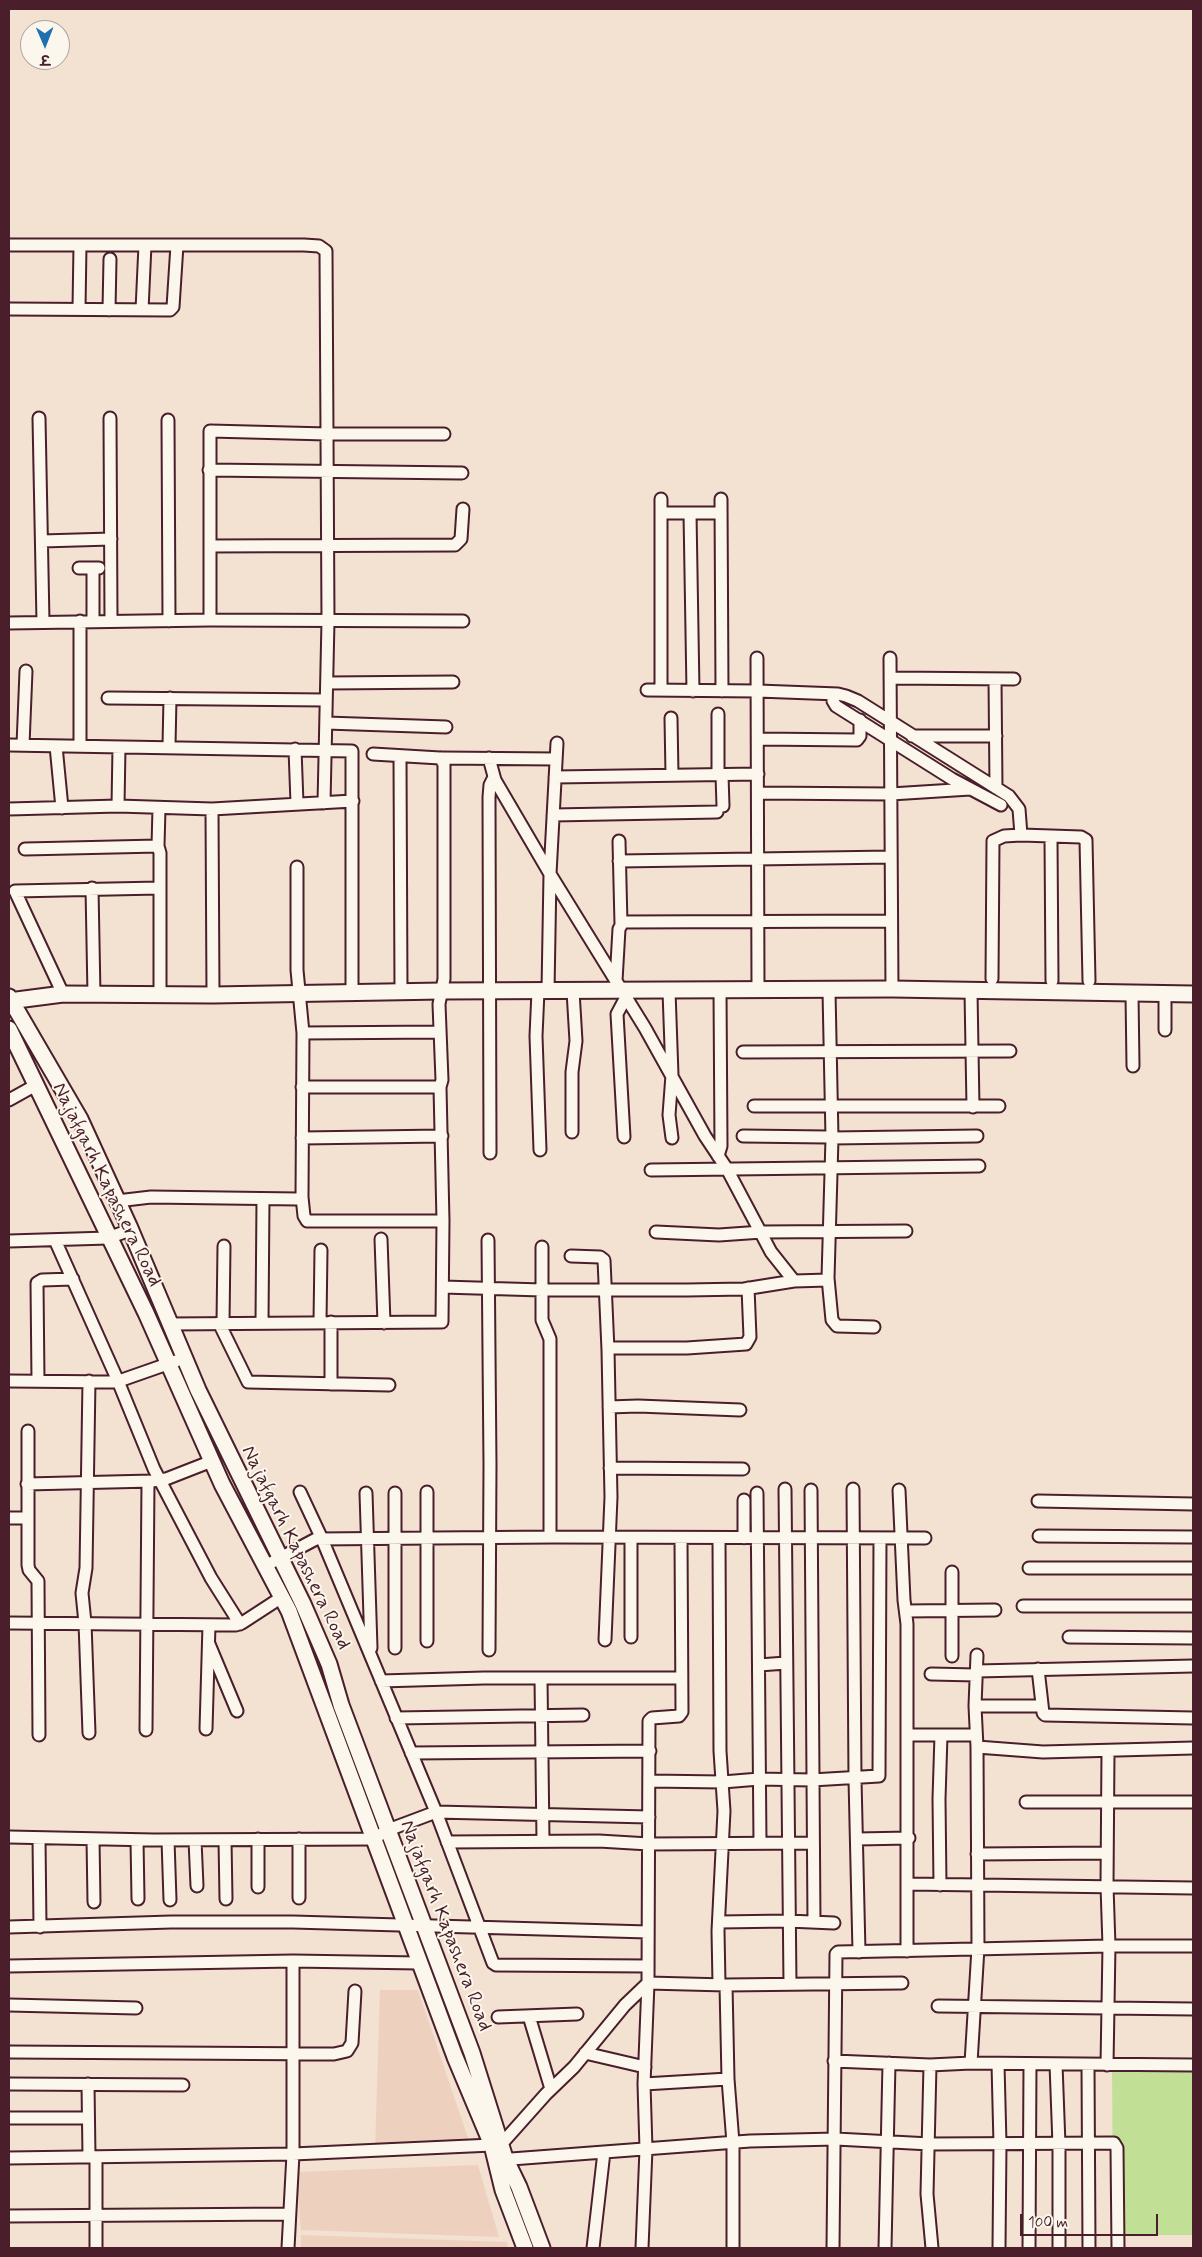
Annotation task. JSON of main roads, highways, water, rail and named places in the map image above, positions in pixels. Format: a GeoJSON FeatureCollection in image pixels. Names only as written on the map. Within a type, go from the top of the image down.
{"type":"FeatureCollection","features":[{"type":"Feature","properties":{"kind":"main road"},"geometry":{"type":"LineString","coordinates":[[9,999],[63,994],[213,995],[621,990],[892,989],[971,992],[1193,994]]}},
{"type":"Feature","properties":{"kind":"main road","name":"Najafgarh Kapashera Road"},"geometry":{"type":"LineString","coordinates":[[9,999],[80,1119],[130,1230],[183,1358],[280,1558],[373,1839],[455,2057],[496,2143]]}},
{"type":"Feature","properties":{"kind":"main road","name":"Najafgarh Kapashera Road"},"geometry":{"type":"LineString","coordinates":[[9,1028],[108,1238],[146,1313],[167,1365],[212,1461],[282,1597],[296,1607],[329,1664],[341,1705],[472,2053],[500,2159],[503,2190],[525,2248]]}},
{"type":"Feature","properties":{"kind":"main road","name":"Najafgarh Kapashera Road"},"geometry":{"type":"LineString","coordinates":[[500,2159],[519,2187],[542,2248]]}}]}
